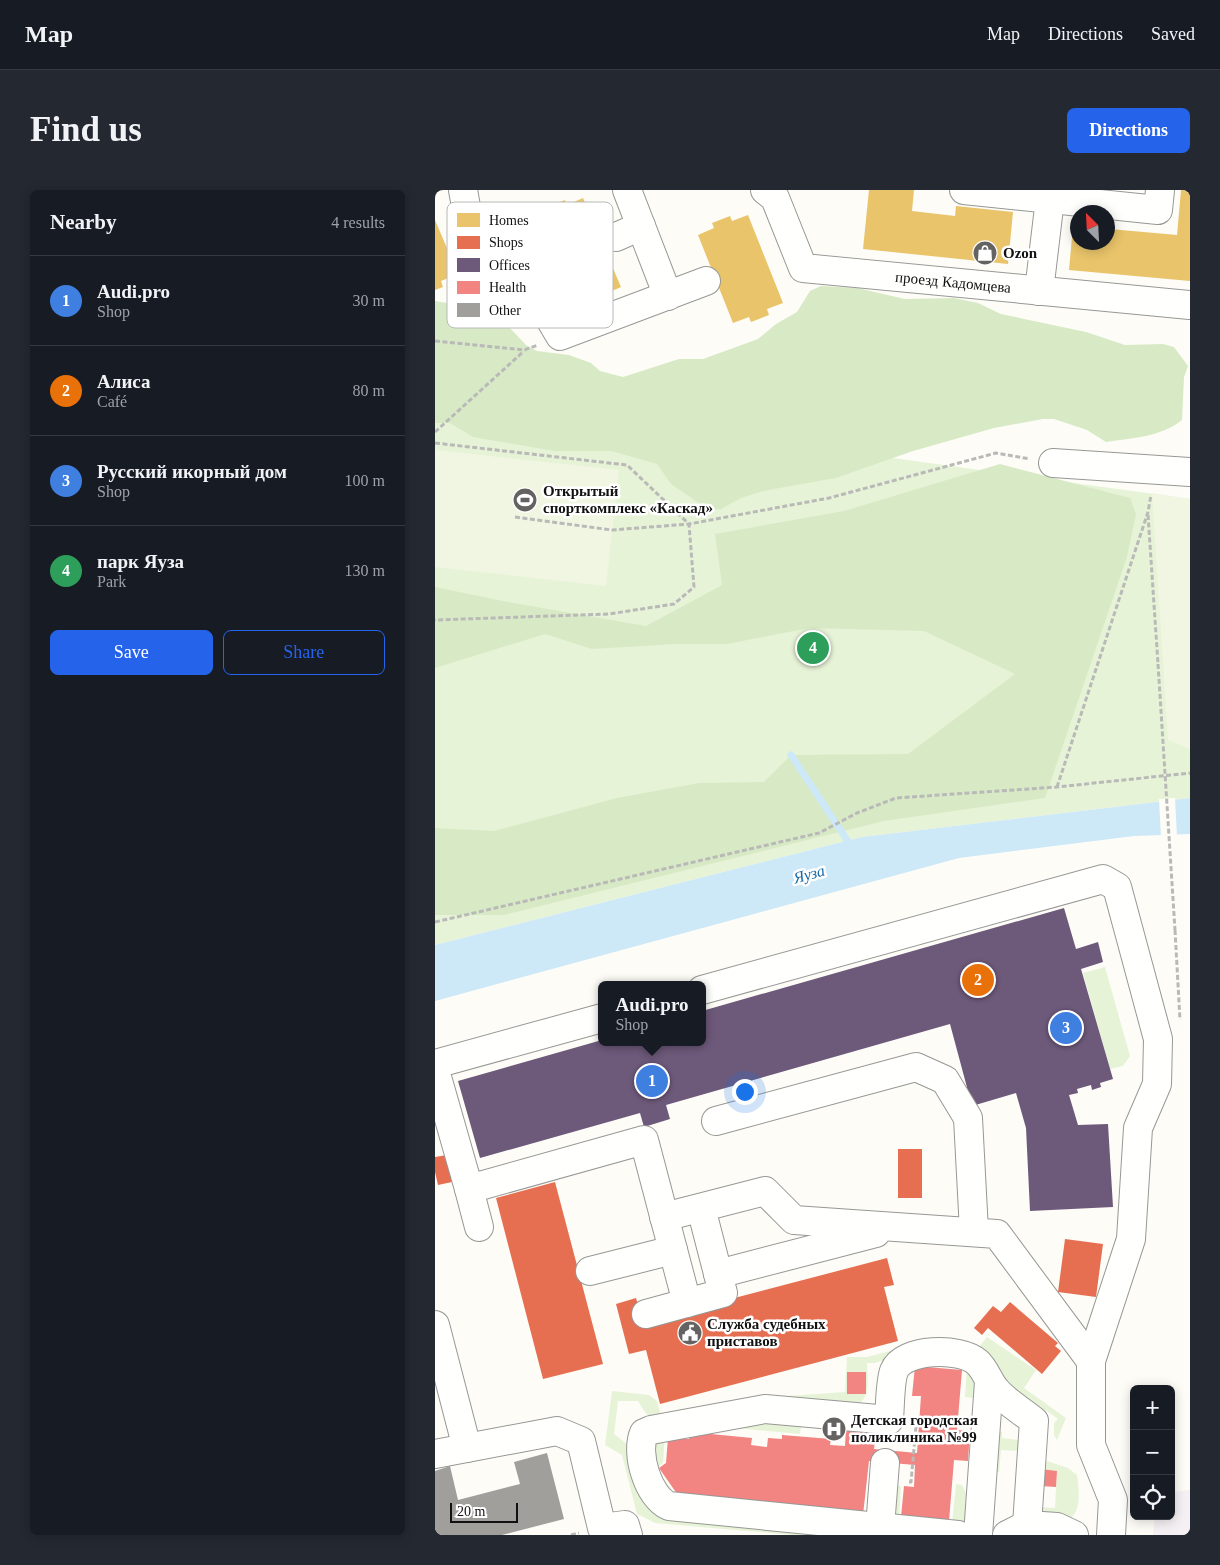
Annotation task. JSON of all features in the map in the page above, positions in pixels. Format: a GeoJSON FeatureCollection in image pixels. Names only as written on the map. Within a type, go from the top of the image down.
{"type":"FeatureCollection","features":[{"type":"Feature","properties":{"kind":"street"},"geometry":{"type":"LineString","coordinates":[[627,190],[668,296]]}},
{"type":"Feature","properties":{"kind":"street","name":"проезд Кадомцева"},"geometry":{"type":"LineString","coordinates":[[765,190],[775,198],[786,251],[803,268],[1190,305]]}},
{"type":"Feature","properties":{"kind":"street"},"geometry":{"type":"LineString","coordinates":[[964,190],[1158,210],[1160,190]]}},
{"type":"Feature","properties":{"kind":"street"},"geometry":{"type":"LineString","coordinates":[[1039,291],[1050,199]]}},
{"type":"Feature","properties":{"kind":"street"},"geometry":{"type":"LineString","coordinates":[[616,237],[641,226]]}},
{"type":"Feature","properties":{"kind":"street"},"geometry":{"type":"LineString","coordinates":[[613,316],[706,281]]}},
{"type":"Feature","properties":{"kind":"street"},"geometry":{"type":"LineString","coordinates":[[557,328],[560,336],[582,328]]}},
{"type":"Feature","properties":{"kind":"street"},"geometry":{"type":"LineString","coordinates":[[1053,463],[1190,472]]}},
{"type":"Feature","properties":{"kind":"street"},"geometry":{"type":"LineString","coordinates":[[706,989],[1103,879],[1117,887],[1158,1039],[1157,1084],[1137,1128],[1131,1239],[1091,1361],[1091,1445],[1113,1500],[1111,1535]]}},
{"type":"Feature","properties":{"kind":"street"},"geometry":{"type":"LineString","coordinates":[[435,1064],[598,1019]]}},
{"type":"Feature","properties":{"kind":"street"},"geometry":{"type":"LineString","coordinates":[[716,1121],[916,1067],[945,1080],[968,1118],[974,1231]]}},
{"type":"Feature","properties":{"kind":"street"},"geometry":{"type":"LineString","coordinates":[[435,1070],[479,1227]]}},
{"type":"Feature","properties":{"kind":"street"},"geometry":{"type":"LineString","coordinates":[[469,1189],[644,1140],[687,1303]]}},
{"type":"Feature","properties":{"kind":"street"},"geometry":{"type":"LineString","coordinates":[[664,1218],[765,1191],[794,1220],[997,1234],[1091,1361]]}},
{"type":"Feature","properties":{"kind":"street"},"geometry":{"type":"LineString","coordinates":[[646,1314],[723,1293],[701,1208]]}},
{"type":"Feature","properties":{"kind":"street"},"geometry":{"type":"LineString","coordinates":[[718,1274],[900,1226]]}},
{"type":"Feature","properties":{"kind":"street"},"geometry":{"type":"LineString","coordinates":[[590,1271],[673,1250]]}},
{"type":"Feature","properties":{"kind":"street"},"geometry":{"type":"LineString","coordinates":[[435,1325],[467,1448]]}},
{"type":"Feature","properties":{"kind":"street"},"geometry":{"type":"LineString","coordinates":[[880,1527],[893,1371],[900,1362],[921,1354],[935,1352],[959,1354],[977,1361],[985,1370],[989,1382],[977,1535]]}},
{"type":"Feature","properties":{"kind":"street"},"geometry":{"type":"LineString","coordinates":[[989,1382],[997,1391],[1035,1421],[1017,1530],[1057,1527],[1074,1535]]}},
{"type":"Feature","properties":{"kind":"street"},"geometry":{"type":"LineString","coordinates":[[889,1420],[765,1410],[651,1430],[644,1433],[640,1441],[641,1456],[654,1492],[661,1501],[669,1506],[958,1535]]}},
{"type":"Feature","properties":{"kind":"street"},"geometry":{"type":"LineString","coordinates":[[435,1454],[557,1431],[581,1441],[602,1528],[625,1525],[628,1535]]}},
{"type":"Feature","properties":{"kind":"path"},"geometry":{"type":"LineString","coordinates":[[435,432],[524,350],[560,336]]}},
{"type":"Feature","properties":{"kind":"path"},"geometry":{"type":"LineString","coordinates":[[435,341],[524,350]]}},
{"type":"Feature","properties":{"kind":"path"},"geometry":{"type":"LineString","coordinates":[[435,443],[627,465],[689,524],[693,587],[674,604],[609,614],[435,620]]}},
{"type":"Feature","properties":{"kind":"path"},"geometry":{"type":"LineString","coordinates":[[515,517],[612,530],[689,524],[829,498],[996,453],[1053,463]]}},
{"type":"Feature","properties":{"kind":"path"},"geometry":{"type":"LineString","coordinates":[[1057,787],[1148,512],[1175,930]]}},
{"type":"Feature","properties":{"kind":"path"},"geometry":{"type":"LineString","coordinates":[[435,922],[819,833],[857,813],[896,798],[1057,787],[1190,773]]}},
{"type":"Feature","properties":{"kind":"path"},"geometry":{"type":"LineString","coordinates":[[908,1482],[911,1482],[916,1426]]}},
{"type":"Feature","properties":{"kind":"shaded area"},"geometry":{"type":"Polygon","coordinates":[[[1190,1490],[1190,1535],[1153,1535],[1155,1520],[1175,1520],[1175,1492],[1190,1490]]]}},
{"type":"Feature","properties":{"kind":"green space"},"geometry":{"type":"Polygon","coordinates":[[[821,286],[857,288],[905,299],[954,298],[978,303],[1001,314],[1086,332],[1125,345],[1163,344],[1174,347],[1188,366],[1184,377],[1182,420],[1174,426],[1156,433],[1106,442],[1087,430],[1054,419],[1043,419],[994,428],[913,451],[836,478],[763,491],[741,498],[721,509],[709,510],[671,484],[657,464],[611,451],[554,451],[473,437],[450,423],[435,423],[435,301],[447,303],[447,328],[510,328],[526,345],[537,351],[569,355],[591,363],[600,371],[623,377],[679,359],[703,359],[758,339],[776,324],[797,312],[810,291],[821,286]]]}},
{"type":"Feature","properties":{"kind":"green space"},"geometry":{"type":"Polygon","coordinates":[[[435,395],[1190,499],[1190,798],[862,837],[435,945],[435,395]]]}},
{"type":"Feature","properties":{"kind":"green space","name":"Открытый спорткомплекс «Каскад»"},"geometry":{"type":"Polygon","coordinates":[[[435,450],[619,470],[606,586],[435,567],[435,450]]]}},
{"type":"Feature","properties":{"kind":"green space"},"geometry":{"type":"Polygon","coordinates":[[[1000,464],[1130,498],[1136,514],[1127,557],[1045,798],[884,821],[504,915],[435,915],[435,828],[494,831],[617,798],[699,783],[764,782],[791,755],[908,754],[1015,674],[924,631],[809,628],[727,644],[675,644],[592,649],[545,634],[435,668],[435,587],[646,626],[722,585],[715,534],[844,511],[1000,464]]]}},
{"type":"Feature","properties":{"kind":"green space"},"geometry":{"type":"Polygon","coordinates":[[[1152,493],[1190,499],[1190,749],[1168,740],[1152,493]]]}},
{"type":"Feature","properties":{"kind":"green space"},"geometry":{"type":"Polygon","coordinates":[[[1105,967],[1130,1056],[1123,1066],[1110,1069],[1083,973],[1105,967]]]}},
{"type":"Feature","properties":{"kind":"green space"},"geometry":{"type":"Polygon","coordinates":[[[987,1337],[1036,1370],[1024,1388],[1066,1418],[1057,1440],[1054,1435],[1054,1423],[1058,1419],[1046,1410],[1042,1416],[1002,1386],[986,1360],[972,1350],[961,1347],[927,1345],[875,1363],[867,1363],[868,1381],[866,1393],[860,1403],[855,1406],[766,1402],[660,1420],[649,1416],[638,1401],[618,1401],[614,1434],[628,1445],[645,1490],[652,1502],[662,1510],[678,1516],[882,1535],[792,1535],[655,1523],[637,1514],[622,1455],[605,1445],[612,1391],[649,1395],[657,1401],[661,1416],[759,1398],[845,1392],[847,1357],[867,1357],[925,1342],[979,1347],[987,1337]]]}},
{"type":"Feature","properties":{"kind":"green space"},"geometry":{"type":"Polygon","coordinates":[[[967,1365],[972,1368],[981,1399],[965,1397],[967,1365]]]}},
{"type":"Feature","properties":{"kind":"green space"},"geometry":{"type":"Polygon","coordinates":[[[765,1416],[801,1425],[800,1434],[724,1427],[765,1416]]]}},
{"type":"Feature","properties":{"kind":"green space"},"geometry":{"type":"Polygon","coordinates":[[[993,1431],[1002,1432],[1002,1438],[1019,1440],[1020,1451],[1001,1450],[999,1472],[990,1471],[993,1431]]]}},
{"type":"Feature","properties":{"kind":"green space"},"geometry":{"type":"Polygon","coordinates":[[[665,1434],[663,1463],[656,1468],[679,1500],[662,1488],[653,1470],[651,1460],[653,1450],[657,1441],[665,1434]]]}},
{"type":"Feature","properties":{"kind":"green space"},"geometry":{"type":"Polygon","coordinates":[[[1047,1461],[1068,1468],[1077,1475],[1077,1509],[1070,1518],[1064,1520],[1057,1519],[1033,1512],[1040,1507],[1055,1508],[1057,1471],[1040,1469],[1043,1463],[1047,1461]]]}},
{"type":"Feature","properties":{"kind":"green space"},"geometry":{"type":"Polygon","coordinates":[[[956,1484],[962,1485],[971,1508],[969,1517],[959,1527],[904,1523],[896,1520],[890,1512],[891,1485],[901,1486],[899,1520],[952,1524],[956,1484]]]}},
{"type":"Feature","properties":{"kind":"water","name":"Яуза"},"geometry":{"type":"Polygon","coordinates":[[[1190,798],[1190,834],[1134,836],[959,858],[435,1001],[435,945],[862,837],[1190,798]]]}},
{"type":"Feature","properties":{"kind":"pier"},"geometry":{"type":"Polygon","coordinates":[[[1175,798],[1177,837],[1161,838],[1159,799],[1175,798]]]}},
{"type":"Feature","properties":{"kind":"building: Homes"},"geometry":{"type":"Polygon","coordinates":[[[869,190],[914,190],[912,211],[955,216],[956,206],[1013,212],[1008,264],[863,249],[869,190]]]}},
{"type":"Feature","properties":{"kind":"building: Homes"},"geometry":{"type":"Polygon","coordinates":[[[1181,190],[1190,190],[1190,281],[1069,270],[1071,250],[1115,250],[1115,229],[1177,235],[1181,190]]]}},
{"type":"Feature","properties":{"kind":"building: Homes"},"geometry":{"type":"Polygon","coordinates":[[[583,198],[585,202],[574,202],[583,198]]]}},
{"type":"Feature","properties":{"kind":"building: Homes"},"geometry":{"type":"Polygon","coordinates":[[[748,215],[783,303],[767,309],[769,315],[751,322],[749,317],[733,323],[698,235],[714,228],[712,223],[730,216],[732,221],[748,215]]]}},
{"type":"Feature","properties":{"kind":"building: Homes"},"geometry":{"type":"Polygon","coordinates":[[[435,220],[447,248],[447,279],[441,281],[443,287],[435,290],[435,220]]]}},
{"type":"Feature","properties":{"kind":"building: Homes"},"geometry":{"type":"Polygon","coordinates":[[[613,268],[621,287],[613,290],[613,268]]]}},
{"type":"Feature","properties":{"kind":"building: Shops"},"geometry":{"type":"Polygon","coordinates":[[[898,1149],[922,1149],[922,1198],[898,1198],[898,1149]]]}},
{"type":"Feature","properties":{"kind":"building: Shops"},"geometry":{"type":"Polygon","coordinates":[[[447,1155],[452,1182],[438,1185],[435,1172],[435,1157],[447,1155]]]}},
{"type":"Feature","properties":{"kind":"building: Shops"},"geometry":{"type":"Polygon","coordinates":[[[555,1182],[603,1364],[543,1379],[496,1198],[555,1182]]]}},
{"type":"Feature","properties":{"kind":"building: Shops"},"geometry":{"type":"Polygon","coordinates":[[[1065,1239],[1103,1244],[1096,1297],[1058,1292],[1065,1239]]]}},
{"type":"Feature","properties":{"kind":"building: Shops"},"geometry":{"type":"Polygon","coordinates":[[[887,1258],[894,1285],[884,1287],[898,1341],[660,1404],[646,1350],[629,1354],[616,1304],[636,1298],[643,1322],[887,1258]]]}},
{"type":"Feature","properties":{"kind":"building: Shops"},"geometry":{"type":"Polygon","coordinates":[[[1010,1302],[1058,1343],[1055,1346],[1061,1351],[1042,1374],[988,1328],[982,1335],[974,1328],[993,1306],[1001,1312],[1010,1302]]]}},
{"type":"Feature","properties":{"kind":"building: Offices"},"geometry":{"type":"Polygon","coordinates":[[[1064,908],[1076,949],[1098,942],[1103,962],[1081,969],[1113,1079],[1100,1083],[1101,1087],[1092,1090],[1091,1085],[1077,1089],[1078,1093],[1069,1095],[1078,1125],[1108,1124],[1113,1207],[1030,1211],[1026,1128],[1016,1093],[972,1106],[950,1024],[666,1105],[670,1119],[644,1127],[640,1113],[480,1158],[458,1081],[598,1041],[598,1046],[706,1046],[706,1010],[1064,908]]]}},
{"type":"Feature","properties":{"kind":"building: Health"},"geometry":{"type":"Polygon","coordinates":[[[915,1366],[962,1370],[957,1430],[970,1431],[968,1461],[954,1460],[949,1521],[901,1517],[904,1486],[914,1487],[915,1465],[869,1461],[863,1515],[682,1501],[659,1468],[666,1463],[668,1438],[689,1439],[690,1432],[752,1438],[751,1445],[767,1447],[768,1438],[782,1439],[782,1435],[831,1439],[830,1445],[845,1446],[846,1429],[876,1431],[874,1449],[917,1453],[921,1396],[912,1396],[915,1366]]]}},
{"type":"Feature","properties":{"kind":"building: Health"},"geometry":{"type":"Polygon","coordinates":[[[847,1372],[866,1372],[866,1394],[847,1394],[847,1372]]]}},
{"type":"Feature","properties":{"kind":"building: Health"},"geometry":{"type":"Polygon","coordinates":[[[1041,1469],[1057,1471],[1056,1487],[1040,1486],[1041,1469]]]}},
{"type":"Feature","properties":{"kind":"building: Other"},"geometry":{"type":"Polygon","coordinates":[[[547,1453],[564,1519],[502,1535],[435,1535],[435,1471],[450,1466],[458,1500],[520,1484],[514,1462],[547,1453]]]}},
{"type":"Feature","properties":{"kind":"waterway"},"geometry":{"type":"LineString","coordinates":[[791,755],[853,849]]}},
{"type":"Feature","properties":{"kind":"place","name":"Ozon"},"geometry":{"type":"Point","coordinates":[985,253]}},
{"type":"Feature","properties":{"kind":"place","name":"Открытый спорткомплекс «Каскад»"},"geometry":{"type":"Point","coordinates":[525,500]}},
{"type":"Feature","properties":{"kind":"place","name":"парк Яуза"},"geometry":{"type":"Point","coordinates":[813,648]}},
{"type":"Feature","properties":{"kind":"place","name":"Алиса"},"geometry":{"type":"Point","coordinates":[978,980]}},
{"type":"Feature","properties":{"kind":"place","name":"Русский икорный дом"},"geometry":{"type":"Point","coordinates":[1066,1028]}},
{"type":"Feature","properties":{"kind":"place","name":"Audi.pro"},"geometry":{"type":"Point","coordinates":[652,1081]}},
{"type":"Feature","properties":{"kind":"place","name":"Служба судебных приставов"},"geometry":{"type":"Point","coordinates":[690,1333]}},
{"type":"Feature","properties":{"kind":"place","name":"Детская городская поликлиника №99"},"geometry":{"type":"Point","coordinates":[834,1429]}}]}
